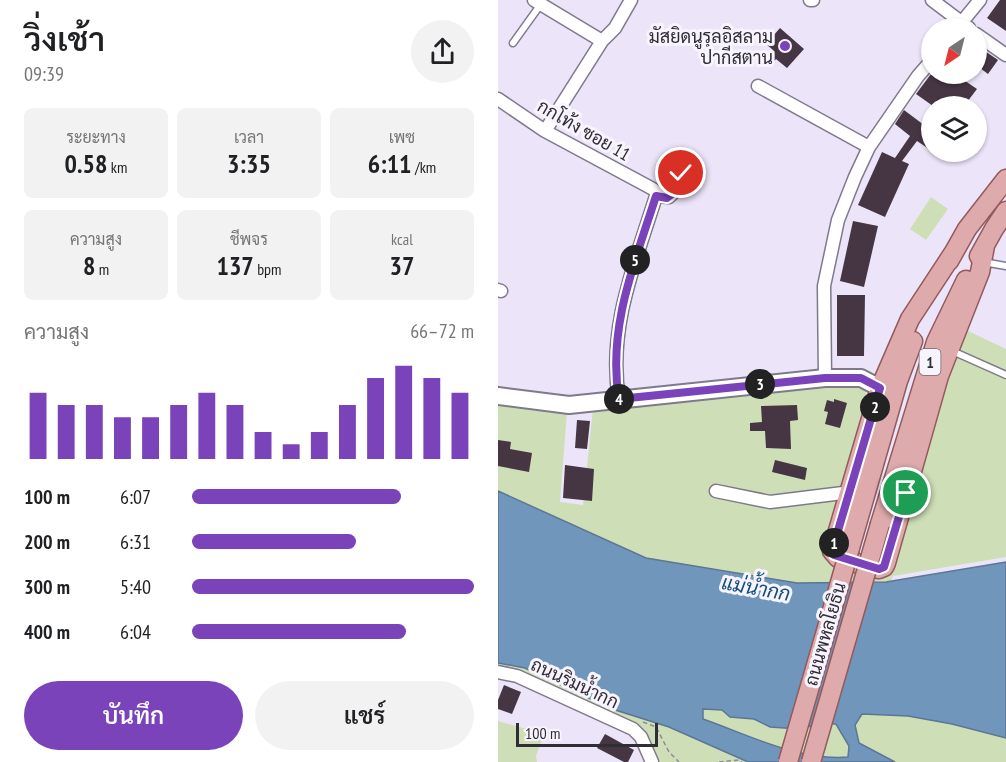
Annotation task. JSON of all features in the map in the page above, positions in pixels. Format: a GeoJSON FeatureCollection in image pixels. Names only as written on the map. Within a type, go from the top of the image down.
{"type":"FeatureCollection","features":[{"type":"Feature","properties":{"kind":"main road","name":"ถนนพหลโยธิน"},"geometry":{"type":"LineString","coordinates":[[788,762],[898,381],[919,324],[967,229],[1006,179]]}},
{"type":"Feature","properties":{"kind":"main road","name":"ถนนพหลโยธิน"},"geometry":{"type":"LineString","coordinates":[[811,762],[936,342],[958,294],[1006,211]]}},
{"type":"Feature","properties":{"kind":"main road"},"geometry":{"type":"LineString","coordinates":[[954,252],[910,319],[880,388],[832,551],[838,558],[879,569],[886,563],[939,376],[980,272],[983,254]]}},
{"type":"Feature","properties":{"kind":"street"},"geometry":{"type":"LineString","coordinates":[[545,131],[602,41],[615,28],[631,0]]}},
{"type":"Feature","properties":{"kind":"street"},"geometry":{"type":"LineString","coordinates":[[932,0],[953,18]]}},
{"type":"Feature","properties":{"kind":"street"},"geometry":{"type":"LineString","coordinates":[[968,18],[980,0]]}},
{"type":"Feature","properties":{"kind":"street"},"geometry":{"type":"LineString","coordinates":[[537,2],[602,41]]}},
{"type":"Feature","properties":{"kind":"street"},"geometry":{"type":"LineString","coordinates":[[987,42],[1006,55]]}},
{"type":"Feature","properties":{"kind":"street"},"geometry":{"type":"LineString","coordinates":[[825,378],[824,286],[838,220],[869,147],[921,73]]}},
{"type":"Feature","properties":{"kind":"street"},"geometry":{"type":"LineString","coordinates":[[758,86],[869,147]]}},
{"type":"Feature","properties":{"kind":"street","name":"กกโท้ง ซอย 11"},"geometry":{"type":"LineString","coordinates":[[498,99],[545,131],[654,192]]}},
{"type":"Feature","properties":{"kind":"street"},"geometry":{"type":"LineString","coordinates":[[619,399],[615,377],[616,338],[626,290],[654,192],[667,198],[672,194],[681,173]]}},
{"type":"Feature","properties":{"kind":"street"},"geometry":{"type":"LineString","coordinates":[[498,396],[569,405],[825,378],[861,378],[880,388]]}},
{"type":"Feature","properties":{"kind":"street"},"geometry":{"type":"LineString","coordinates":[[716,491],[770,502],[851,492]]}},
{"type":"Feature","properties":{"kind":"street","name":"ถนนริมน้ำกก"},"geometry":{"type":"LineString","coordinates":[[498,672],[517,676],[633,729],[641,737],[651,762]]}},
{"type":"Feature","properties":{"kind":"lane"},"geometry":{"type":"LineString","coordinates":[[513,43],[537,2]]}},
{"type":"Feature","properties":{"kind":"lane"},"geometry":{"type":"LineString","coordinates":[[983,254],[1006,266]]}},
{"type":"Feature","properties":{"kind":"lane"},"geometry":{"type":"LineString","coordinates":[[949,350],[1006,375]]}},
{"type":"Feature","properties":{"kind":"path"},"geometry":{"type":"LineString","coordinates":[[719,762],[739,760],[742,762]]}},
{"type":"Feature","properties":{"kind":"green space"},"geometry":{"type":"Polygon","coordinates":[[[931,197],[948,209],[926,240],[910,229],[931,197]]]}},
{"type":"Feature","properties":{"kind":"green space"},"geometry":{"type":"Polygon","coordinates":[[[964,329],[1006,349],[1006,557],[893,576],[891,581],[886,582],[797,583],[646,558],[498,491],[498,402],[567,412],[560,502],[583,505],[593,409],[814,387],[866,388],[866,401],[825,552],[886,570],[895,564],[945,378],[964,329]]]}},
{"type":"Feature","properties":{"kind":"green space"},"geometry":{"type":"Polygon","coordinates":[[[498,663],[525,668],[612,709],[669,727],[748,762],[657,762],[643,730],[521,673],[498,669],[498,663]]]}},
{"type":"Feature","properties":{"kind":"green space"},"geometry":{"type":"Polygon","coordinates":[[[703,709],[722,710],[730,717],[754,719],[770,727],[799,729],[836,724],[849,746],[849,758],[799,754],[703,719],[703,709]]]}},
{"type":"Feature","properties":{"kind":"green space"},"geometry":{"type":"Polygon","coordinates":[[[862,714],[908,716],[952,724],[1006,738],[1006,762],[895,762],[859,743],[855,725],[862,714]]]}},
{"type":"Feature","properties":{"kind":"green space"},"geometry":{"type":"Polygon","coordinates":[[[498,721],[544,734],[536,756],[537,762],[498,762],[498,721]]]}},
{"type":"Feature","properties":{"kind":"water","name":"แม่น้ำกก"},"geometry":{"type":"Polygon","coordinates":[[[498,491],[646,558],[797,583],[886,582],[1006,562],[1006,738],[952,724],[908,716],[862,714],[855,725],[859,743],[895,762],[748,762],[669,727],[612,709],[525,668],[498,663],[498,491]],[[703,709],[703,719],[792,751],[829,757],[848,757],[849,746],[836,724],[821,724],[799,729],[770,727],[754,719],[730,717],[722,710],[703,709]]]}},
{"type":"Feature","properties":{"kind":"building"},"geometry":{"type":"Polygon","coordinates":[[[1000,0],[1006,0],[1006,31],[987,18],[1000,0]]]}},
{"type":"Feature","properties":{"kind":"building","name":"มัสยิดนูรุลอิสลาม ปากีสตาน"},"geometry":{"type":"Polygon","coordinates":[[[780,28],[804,49],[787,68],[776,59],[773,63],[767,57],[773,50],[766,44],[780,28]]]}},
{"type":"Feature","properties":{"kind":"building"},"geometry":{"type":"Polygon","coordinates":[[[987,52],[998,60],[987,73],[987,52]]]}},
{"type":"Feature","properties":{"kind":"building"},"geometry":{"type":"Polygon","coordinates":[[[924,84],[970,84],[977,89],[972,96],[921,98],[916,94],[924,84]]]}},
{"type":"Feature","properties":{"kind":"building"},"geometry":{"type":"Polygon","coordinates":[[[904,110],[921,123],[921,144],[917,141],[902,161],[909,164],[885,217],[858,205],[882,152],[895,158],[910,136],[895,124],[904,110]]]}},
{"type":"Feature","properties":{"kind":"building"},"geometry":{"type":"Polygon","coordinates":[[[853,221],[878,226],[864,287],[840,281],[853,221]]]}},
{"type":"Feature","properties":{"kind":"building"},"geometry":{"type":"Polygon","coordinates":[[[837,295],[865,295],[864,356],[837,356],[837,295]]]}},
{"type":"Feature","properties":{"kind":"building"},"geometry":{"type":"Polygon","coordinates":[[[834,399],[847,403],[840,428],[825,424],[828,412],[824,411],[827,400],[834,402],[834,399]]]}},
{"type":"Feature","properties":{"kind":"building"},"geometry":{"type":"Polygon","coordinates":[[[797,405],[798,420],[790,421],[791,449],[766,448],[765,431],[750,431],[750,423],[762,422],[761,406],[797,405]]]}},
{"type":"Feature","properties":{"kind":"building"},"geometry":{"type":"Polygon","coordinates":[[[577,420],[590,421],[587,449],[575,448],[577,420]]]}},
{"type":"Feature","properties":{"kind":"building"},"geometry":{"type":"Polygon","coordinates":[[[498,440],[511,442],[510,449],[532,453],[529,472],[498,466],[498,440]]]}},
{"type":"Feature","properties":{"kind":"building"},"geometry":{"type":"Polygon","coordinates":[[[775,460],[807,468],[805,480],[772,472],[775,460]]]}},
{"type":"Feature","properties":{"kind":"building"},"geometry":{"type":"Polygon","coordinates":[[[565,465],[594,469],[592,501],[563,498],[565,465]]]}},
{"type":"Feature","properties":{"kind":"building"},"geometry":{"type":"Polygon","coordinates":[[[504,685],[521,692],[512,714],[498,709],[498,700],[504,685]]]}},
{"type":"Feature","properties":{"kind":"building"},"geometry":{"type":"Polygon","coordinates":[[[605,734],[634,750],[628,762],[597,748],[605,734]]]}},
{"type":"Feature","properties":{"kind":"place","name":"มัสยิดนูรุลอิสลาม ปากีสตาน"},"geometry":{"type":"Point","coordinates":[785,46]}},
{"type":"Feature","properties":{"kind":"route"},"geometry":{"type":"LineString","coordinates":[[681,173],[669,197],[656,196],[626,290],[616,338],[615,377],[619,399],[825,378],[861,378],[880,388],[832,551],[834,555],[879,569],[884,567],[906,493]]}}]}
